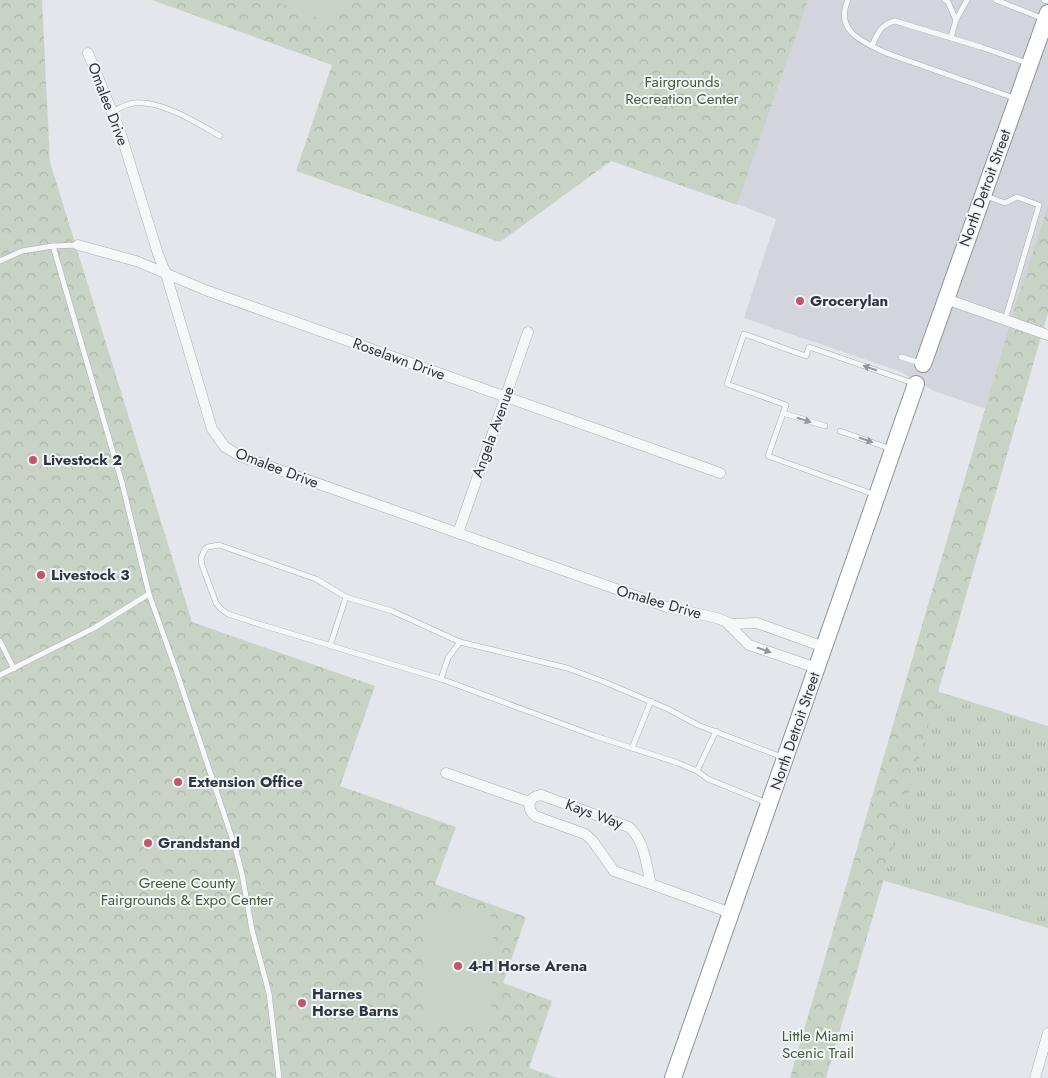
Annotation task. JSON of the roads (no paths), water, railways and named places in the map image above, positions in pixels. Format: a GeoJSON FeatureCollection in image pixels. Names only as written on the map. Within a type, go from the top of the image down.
{"type":"FeatureCollection","features":[{"type":"Feature","properties":{"kind":"highway","name":"North Detroit Street"},"geometry":{"type":"LineString","coordinates":[[923,364],[1047,16]]}},
{"type":"Feature","properties":{"kind":"highway","name":"North Detroit Street"},"geometry":{"type":"LineString","coordinates":[[673,1078],[916,384]]}},
{"type":"Feature","properties":{"kind":"street","name":"Omalee Drive"},"geometry":{"type":"LineString","coordinates":[[88,53],[120,131],[166,274],[212,429],[225,447],[240,456],[667,607],[739,625],[757,623],[824,647]]}},
{"type":"Feature","properties":{"kind":"street","name":"Roselawn Drive"},"geometry":{"type":"LineString","coordinates":[[78,245],[136,261],[208,291],[720,473]]}},
{"type":"Feature","properties":{"kind":"street"},"geometry":{"type":"LineString","coordinates":[[946,299],[1048,335]]}},
{"type":"Feature","properties":{"kind":"street","name":"Angela Avenue"},"geometry":{"type":"LineString","coordinates":[[458,533],[528,332]]}},
{"type":"Feature","properties":{"kind":"street","name":"Omalee Drive"},"geometry":{"type":"LineString","coordinates":[[726,622],[749,645],[817,668]]}},
{"type":"Feature","properties":{"kind":"street","name":"Kays Way"},"geometry":{"type":"LineString","coordinates":[[446,773],[529,802]]}},
{"type":"Feature","properties":{"kind":"street","name":"Kays Way"},"geometry":{"type":"LineString","coordinates":[[529,802],[536,796],[541,795],[629,827],[641,840],[651,884]]}},
{"type":"Feature","properties":{"kind":"street","name":"Kays Way"},"geometry":{"type":"LineString","coordinates":[[529,802],[530,812],[535,816],[585,834],[592,840],[614,871],[731,913]]}},
{"type":"Feature","properties":{"kind":"street"},"geometry":{"type":"LineString","coordinates":[[1035,1078],[1048,1033]]}},
{"type":"Feature","properties":{"kind":"lane"},"geometry":{"type":"LineString","coordinates":[[848,0],[843,17],[846,26],[854,36],[886,53],[1017,98]]}},
{"type":"Feature","properties":{"kind":"lane"},"geometry":{"type":"LineString","coordinates":[[945,0],[948,2],[956,20]]}},
{"type":"Feature","properties":{"kind":"lane"},"geometry":{"type":"LineString","coordinates":[[951,37],[956,20],[967,0]]}},
{"type":"Feature","properties":{"kind":"lane"},"geometry":{"type":"LineString","coordinates":[[996,0],[1047,16]]}},
{"type":"Feature","properties":{"kind":"lane"},"geometry":{"type":"LineString","coordinates":[[1044,0],[1048,1]]}},
{"type":"Feature","properties":{"kind":"lane"},"geometry":{"type":"LineString","coordinates":[[872,46],[882,27],[888,22],[895,21],[951,37],[1030,64]]}},
{"type":"Feature","properties":{"kind":"lane"},"geometry":{"type":"LineString","coordinates":[[112,112],[127,105],[143,103],[182,115],[220,136]]}},
{"type":"Feature","properties":{"kind":"lane"},"geometry":{"type":"LineString","coordinates":[[983,195],[1005,203],[1017,197],[1039,205],[1005,320]]}},
{"type":"Feature","properties":{"kind":"lane"},"geometry":{"type":"LineString","coordinates":[[0,261],[22,251],[53,246],[78,245]]}},
{"type":"Feature","properties":{"kind":"lane"},"geometry":{"type":"LineString","coordinates":[[53,246],[122,483],[149,594],[235,847],[252,930],[269,993],[279,1078]]}},
{"type":"Feature","properties":{"kind":"lane"},"geometry":{"type":"LineString","coordinates":[[877,496],[768,456],[786,405],[727,384],[744,334],[806,356],[809,347],[916,384]]}},
{"type":"Feature","properties":{"kind":"lane"},"geometry":{"type":"LineString","coordinates":[[901,357],[923,364]]}},
{"type":"Feature","properties":{"kind":"lane"},"geometry":{"type":"LineString","coordinates":[[783,413],[825,426]]}},
{"type":"Feature","properties":{"kind":"lane"},"geometry":{"type":"LineString","coordinates":[[840,431],[893,449]]}},
{"type":"Feature","properties":{"kind":"lane"},"geometry":{"type":"LineString","coordinates":[[770,804],[708,780],[697,771],[441,679],[262,626],[228,614],[221,609],[212,595],[201,558],[208,547],[219,545],[316,579],[346,597],[392,612],[460,642],[567,668],[651,701],[698,725],[786,759]]}},
{"type":"Feature","properties":{"kind":"lane"},"geometry":{"type":"LineString","coordinates":[[0,675],[94,628],[149,594]]}},
{"type":"Feature","properties":{"kind":"lane"},"geometry":{"type":"LineString","coordinates":[[330,646],[346,597]]}},
{"type":"Feature","properties":{"kind":"lane"},"geometry":{"type":"LineString","coordinates":[[0,641],[14,669]]}},
{"type":"Feature","properties":{"kind":"lane"},"geometry":{"type":"LineString","coordinates":[[441,679],[448,658],[460,642]]}},
{"type":"Feature","properties":{"kind":"lane"},"geometry":{"type":"LineString","coordinates":[[632,748],[651,701]]}},
{"type":"Feature","properties":{"kind":"lane"},"geometry":{"type":"LineString","coordinates":[[697,771],[716,731]]}},
{"type":"Feature","properties":{"kind":"place","name":"Grocerylan"},"geometry":{"type":"Point","coordinates":[800,301]}},
{"type":"Feature","properties":{"kind":"place","name":"Livestock 2"},"geometry":{"type":"Point","coordinates":[33,460]}},
{"type":"Feature","properties":{"kind":"place","name":"Livestock 3"},"geometry":{"type":"Point","coordinates":[41,575]}},
{"type":"Feature","properties":{"kind":"place","name":"Extension Office"},"geometry":{"type":"Point","coordinates":[178,782]}},
{"type":"Feature","properties":{"kind":"place","name":"Grandstand"},"geometry":{"type":"Point","coordinates":[148,843]}},
{"type":"Feature","properties":{"kind":"place","name":"4-H Horse Arena"},"geometry":{"type":"Point","coordinates":[458,966]}},
{"type":"Feature","properties":{"kind":"place","name":"Harnes Horse Barns"},"geometry":{"type":"Point","coordinates":[302,1003]}},
{"type":"Feature","properties":{"kind":"park label","name":"Fairgrounds Recreation Center"},"geometry":{"type":"Point","coordinates":[682,90]}},
{"type":"Feature","properties":{"kind":"park label","name":"Greene County Fairgrounds & Expo Center"},"geometry":{"type":"Point","coordinates":[187,892]}},
{"type":"Feature","properties":{"kind":"park label","name":"Little Miami Scenic Trail"},"geometry":{"type":"Point","coordinates":[818,1044]}}]}
